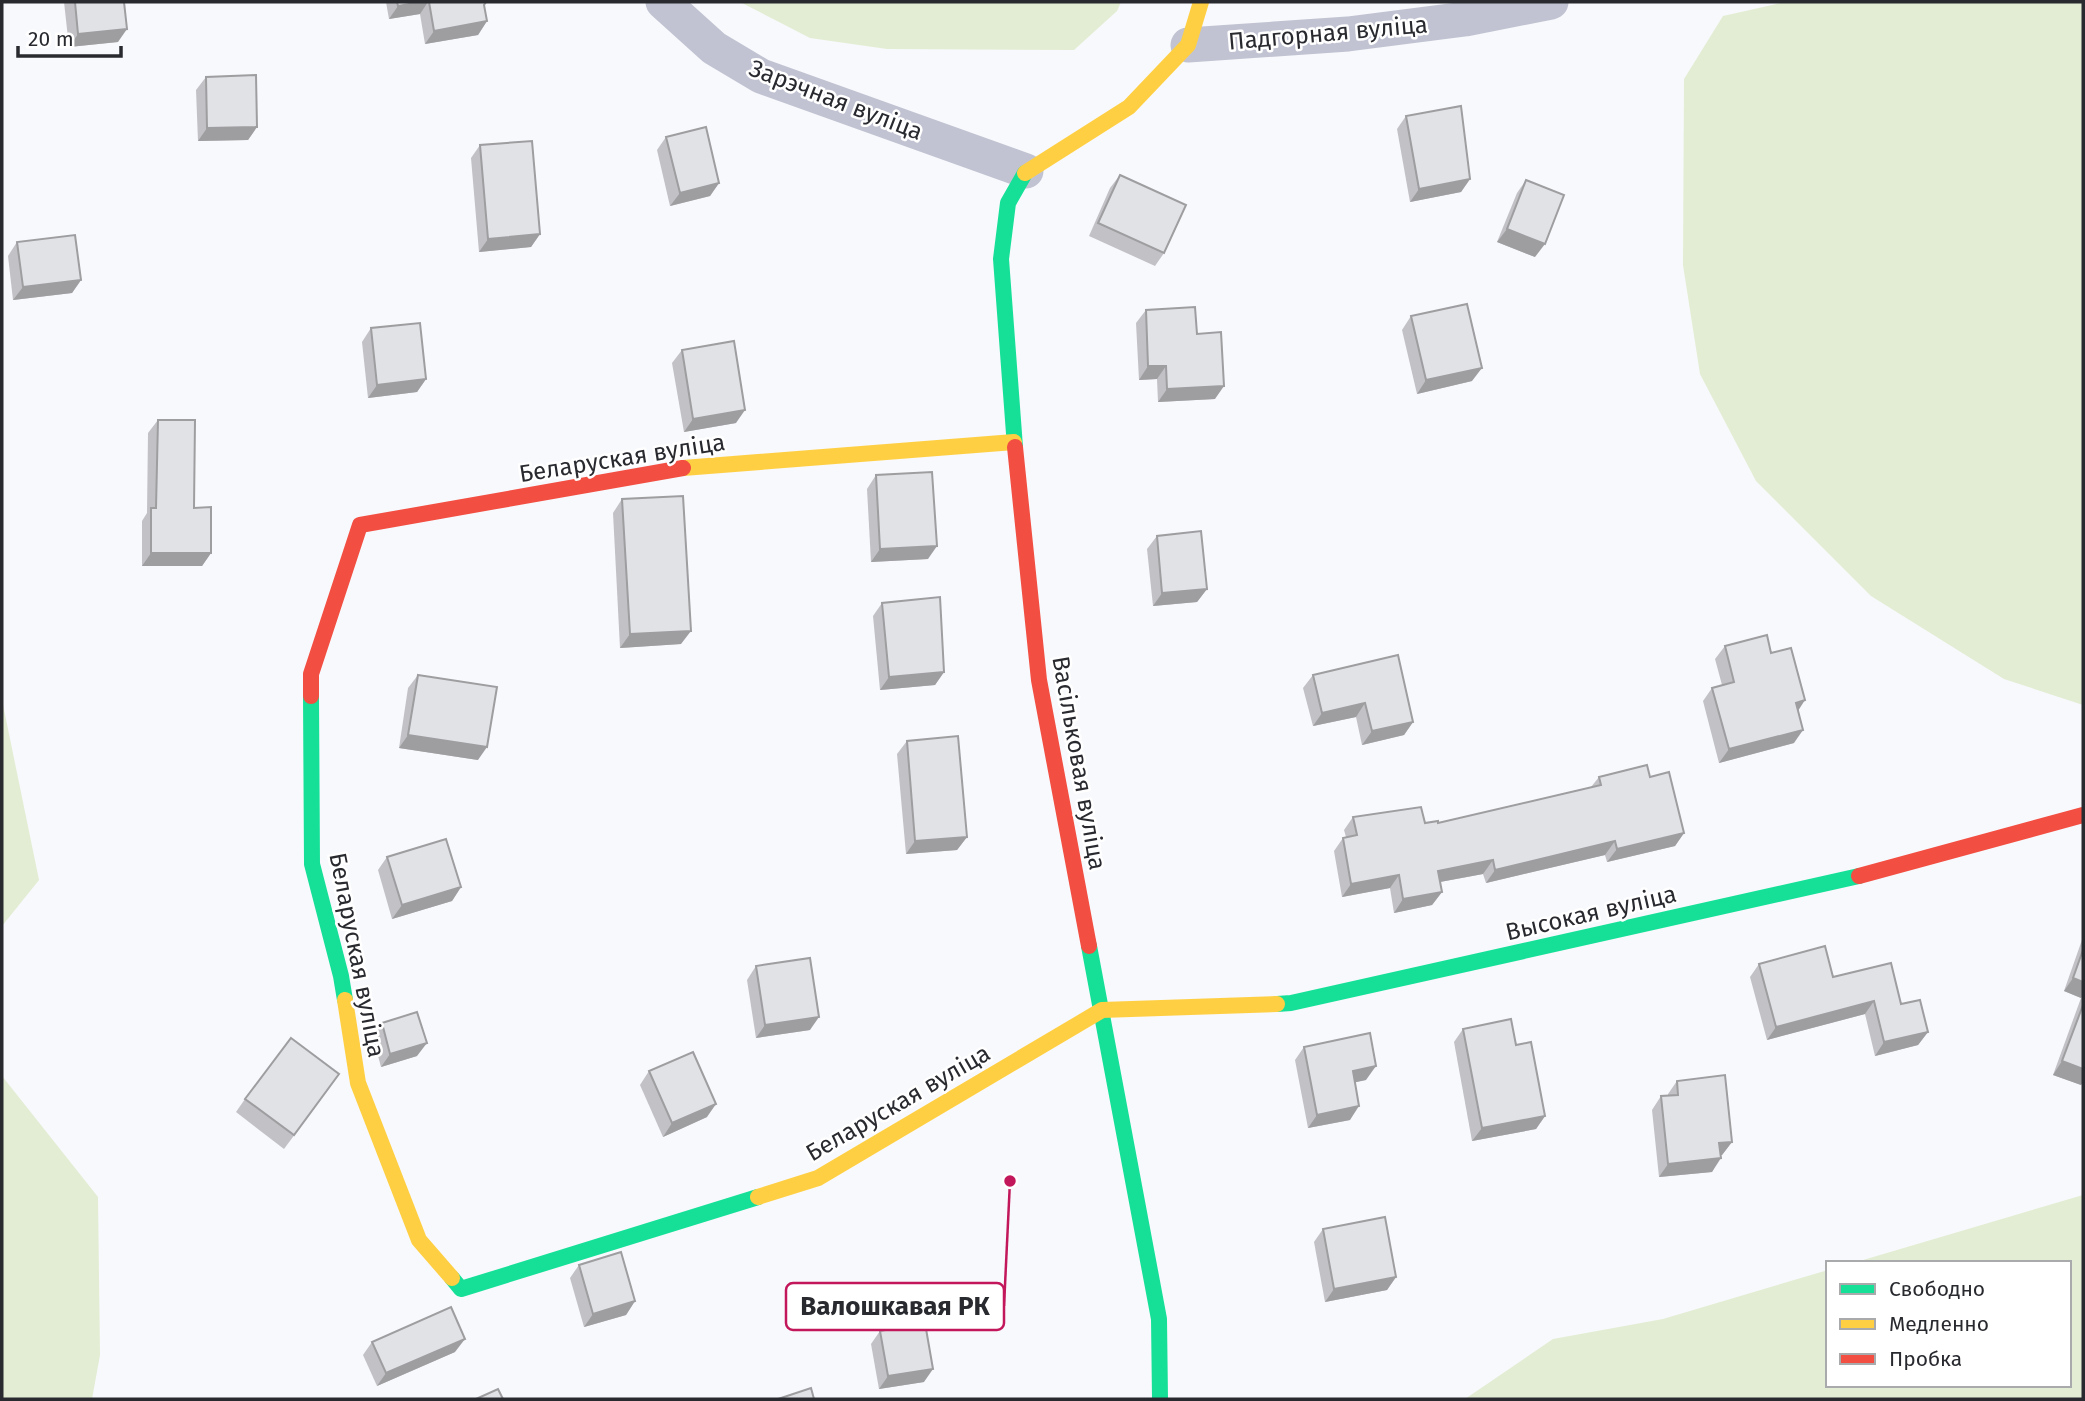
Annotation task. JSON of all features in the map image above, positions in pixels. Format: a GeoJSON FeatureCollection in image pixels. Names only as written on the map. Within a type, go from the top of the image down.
{"type":"FeatureCollection","features":[{"type":"Feature","properties":{"kind":"street","name":"Зарэчная вуліца"},"geometry":{"type":"LineString","coordinates":[[663,2],[714,48],[761,76],[1026,171]]}},
{"type":"Feature","properties":{"kind":"street"},"geometry":{"type":"LineString","coordinates":[[1188,46],[1201,2]]}},
{"type":"Feature","properties":{"kind":"street","name":"Падгорная вуліца"},"geometry":{"type":"LineString","coordinates":[[1188,46],[1348,34],[1465,19],[1551,2]]}},
{"type":"Feature","properties":{"kind":"street","name":"Васільковая вуліца"},"geometry":{"type":"LineString","coordinates":[[1160,1399],[1159,1318],[1039,680],[1014,442],[1001,259],[1008,203],[1026,171],[1129,107],[1188,46]]}},
{"type":"Feature","properties":{"kind":"street","name":"Беларуская вуліца"},"geometry":{"type":"LineString","coordinates":[[1014,442],[676,469],[360,525],[311,674],[312,863],[341,976],[358,1083],[419,1240],[460,1289],[818,1178],[1102,1010]]}},
{"type":"Feature","properties":{"kind":"street","name":"Высокая вуліца"},"geometry":{"type":"LineString","coordinates":[[1102,1010],[1292,1003],[1829,884],[2083,815]]}},
{"type":"Feature","properties":{"kind":"green space"},"geometry":{"type":"Polygon","coordinates":[[[740,2],[1121,2],[1117,11],[1074,50],[887,49],[810,38],[740,2]]]}},
{"type":"Feature","properties":{"kind":"green space"},"geometry":{"type":"Polygon","coordinates":[[[1785,2],[2083,2],[2083,705],[2004,679],[1871,596],[1756,481],[1700,374],[1683,265],[1684,79],[1723,16],[1785,2]]]}},
{"type":"Feature","properties":{"kind":"green space"},"geometry":{"type":"Polygon","coordinates":[[[2,700],[39,880],[2,926],[2,700]]]}},
{"type":"Feature","properties":{"kind":"green space"},"geometry":{"type":"Polygon","coordinates":[[[2,1076],[98,1197],[100,1355],[92,1399],[2,1399],[2,1076]]]}},
{"type":"Feature","properties":{"kind":"green space"},"geometry":{"type":"Polygon","coordinates":[[[2083,1195],[2083,1399],[1465,1399],[1553,1339],[1663,1319],[1826,1271],[1826,1387],[2071,1387],[2071,1261],[1860,1261],[2083,1195]]]}},
{"type":"Feature","properties":{"kind":"building"},"geometry":{"type":"Polygon","coordinates":[[[75,2],[124,2],[127,29],[78,34],[75,2]]]}},
{"type":"Feature","properties":{"kind":"building"},"geometry":{"type":"Polygon","coordinates":[[[397,2],[421,2],[398,6],[397,2]]]}},
{"type":"Feature","properties":{"kind":"building"},"geometry":{"type":"Polygon","coordinates":[[[429,2],[486,2],[484,5],[487,21],[434,31],[429,2]]]}},
{"type":"Feature","properties":{"kind":"building"},"geometry":{"type":"Polygon","coordinates":[[[256,75],[257,127],[207,128],[206,77],[256,75]]]}},
{"type":"Feature","properties":{"kind":"building"},"geometry":{"type":"Polygon","coordinates":[[[1461,106],[1470,179],[1419,189],[1406,116],[1461,106]]]}},
{"type":"Feature","properties":{"kind":"building"},"geometry":{"type":"Polygon","coordinates":[[[706,127],[719,183],[680,193],[666,137],[706,127]]]}},
{"type":"Feature","properties":{"kind":"building"},"geometry":{"type":"Polygon","coordinates":[[[532,141],[540,234],[488,239],[480,145],[532,141]]]}},
{"type":"Feature","properties":{"kind":"building"},"geometry":{"type":"Polygon","coordinates":[[[1120,175],[1186,205],[1164,253],[1098,223],[1120,175]]]}},
{"type":"Feature","properties":{"kind":"building"},"geometry":{"type":"Polygon","coordinates":[[[1526,180],[1564,195],[1545,244],[1507,229],[1526,180]]]}},
{"type":"Feature","properties":{"kind":"building"},"geometry":{"type":"Polygon","coordinates":[[[75,235],[81,280],[23,287],[17,242],[75,235]]]}},
{"type":"Feature","properties":{"kind":"building"},"geometry":{"type":"Polygon","coordinates":[[[1467,304],[1482,368],[1426,380],[1411,316],[1467,304]]]}},
{"type":"Feature","properties":{"kind":"building"},"geometry":{"type":"Polygon","coordinates":[[[1195,307],[1197,334],[1221,332],[1224,386],[1167,389],[1166,366],[1148,366],[1146,310],[1195,307]]]}},
{"type":"Feature","properties":{"kind":"building"},"geometry":{"type":"Polygon","coordinates":[[[420,323],[426,379],[377,385],[371,328],[420,323]]]}},
{"type":"Feature","properties":{"kind":"building"},"geometry":{"type":"Polygon","coordinates":[[[734,341],[745,410],[693,419],[682,350],[734,341]]]}},
{"type":"Feature","properties":{"kind":"building"},"geometry":{"type":"Polygon","coordinates":[[[158,420],[195,420],[194,508],[211,507],[211,553],[151,553],[151,508],[156,508],[158,420]]]}},
{"type":"Feature","properties":{"kind":"building"},"geometry":{"type":"Polygon","coordinates":[[[932,472],[937,546],[880,549],[876,475],[932,472]]]}},
{"type":"Feature","properties":{"kind":"building"},"geometry":{"type":"Polygon","coordinates":[[[683,496],[691,631],[630,634],[622,499],[683,496]]]}},
{"type":"Feature","properties":{"kind":"building"},"geometry":{"type":"Polygon","coordinates":[[[1201,531],[1207,589],[1162,593],[1157,536],[1201,531]]]}},
{"type":"Feature","properties":{"kind":"building"},"geometry":{"type":"Polygon","coordinates":[[[940,597],[944,672],[889,677],[882,603],[940,597]]]}},
{"type":"Feature","properties":{"kind":"building"},"geometry":{"type":"Polygon","coordinates":[[[1767,635],[1771,653],[1791,648],[1805,700],[1796,703],[1803,730],[1729,749],[1712,688],[1734,682],[1725,646],[1767,635]]]}},
{"type":"Feature","properties":{"kind":"building"},"geometry":{"type":"Polygon","coordinates":[[[1398,655],[1413,722],[1372,731],[1365,703],[1322,713],[1313,675],[1398,655]]]}},
{"type":"Feature","properties":{"kind":"building"},"geometry":{"type":"Polygon","coordinates":[[[418,675],[497,687],[487,747],[408,735],[418,675]]]}},
{"type":"Feature","properties":{"kind":"building"},"geometry":{"type":"Polygon","coordinates":[[[958,736],[967,837],[915,841],[907,741],[958,736]]]}},
{"type":"Feature","properties":{"kind":"building"},"geometry":{"type":"Polygon","coordinates":[[[1647,765],[1650,777],[1669,772],[1684,833],[1617,849],[1615,841],[1495,870],[1493,860],[1438,871],[1442,892],[1403,899],[1399,875],[1351,884],[1343,838],[1357,835],[1353,817],[1421,807],[1425,823],[1438,823],[1601,785],[1599,777],[1647,765]]]}},
{"type":"Feature","properties":{"kind":"building"},"geometry":{"type":"Polygon","coordinates":[[[446,839],[461,887],[402,905],[387,857],[446,839]]]}},
{"type":"Feature","properties":{"kind":"building"},"geometry":{"type":"Polygon","coordinates":[[[1825,946],[1833,977],[1891,963],[1901,1004],[1920,1000],[1928,1032],[1884,1042],[1874,1001],[1776,1027],[1759,964],[1825,946]]]}},
{"type":"Feature","properties":{"kind":"building"},"geometry":{"type":"Polygon","coordinates":[[[2083,950],[2083,982],[2073,978],[2083,950]]]}},
{"type":"Feature","properties":{"kind":"building"},"geometry":{"type":"Polygon","coordinates":[[[810,958],[819,1017],[765,1025],[756,966],[810,958]]]}},
{"type":"Feature","properties":{"kind":"building"},"geometry":{"type":"Polygon","coordinates":[[[2083,1005],[2083,1069],[2062,1061],[2083,1005]]]}},
{"type":"Feature","properties":{"kind":"building"},"geometry":{"type":"Polygon","coordinates":[[[417,1012],[427,1043],[390,1054],[382,1023],[417,1012]]]}},
{"type":"Feature","properties":{"kind":"building"},"geometry":{"type":"Polygon","coordinates":[[[1511,1019],[1516,1045],[1531,1042],[1545,1116],[1482,1128],[1463,1029],[1511,1019]]]}},
{"type":"Feature","properties":{"kind":"building"},"geometry":{"type":"Polygon","coordinates":[[[1370,1033],[1376,1066],[1353,1071],[1359,1106],[1317,1115],[1304,1047],[1370,1033]]]}},
{"type":"Feature","properties":{"kind":"building"},"geometry":{"type":"Polygon","coordinates":[[[291,1038],[339,1074],[294,1135],[245,1099],[291,1038]]]}},
{"type":"Feature","properties":{"kind":"building"},"geometry":{"type":"Polygon","coordinates":[[[693,1052],[716,1104],[672,1123],[649,1071],[693,1052]]]}},
{"type":"Feature","properties":{"kind":"building"},"geometry":{"type":"Polygon","coordinates":[[[1725,1075],[1732,1142],[1719,1143],[1721,1158],[1668,1164],[1661,1096],[1678,1095],[1677,1081],[1725,1075]]]}},
{"type":"Feature","properties":{"kind":"building"},"geometry":{"type":"Polygon","coordinates":[[[1385,1217],[1396,1277],[1334,1289],[1323,1229],[1385,1217]]]}},
{"type":"Feature","properties":{"kind":"building"},"geometry":{"type":"Polygon","coordinates":[[[621,1252],[635,1301],[593,1314],[579,1265],[621,1252]]]}},
{"type":"Feature","properties":{"kind":"building"},"geometry":{"type":"Polygon","coordinates":[[[451,1307],[465,1339],[386,1373],[372,1342],[451,1307]]]}},
{"type":"Feature","properties":{"kind":"building"},"geometry":{"type":"Polygon","coordinates":[[[925,1323],[933,1369],[888,1376],[880,1331],[925,1323]]]}},
{"type":"Feature","properties":{"kind":"building"},"geometry":{"type":"Polygon","coordinates":[[[811,1388],[814,1399],[778,1399],[811,1388]]]}},
{"type":"Feature","properties":{"kind":"building"},"geometry":{"type":"Polygon","coordinates":[[[498,1389],[503,1399],[476,1399],[498,1389]]]}},
{"type":"Feature","properties":{"kind":"traffic: fast"},"geometry":{"type":"LineString","coordinates":[[1015,447],[1001,259],[1008,203],[1025,173]]}},
{"type":"Feature","properties":{"kind":"traffic: fast"},"geometry":{"type":"LineString","coordinates":[[311,696],[312,864],[345,1000]]}},
{"type":"Feature","properties":{"kind":"traffic: fast"},"geometry":{"type":"LineString","coordinates":[[1277,1004],[1859,876]]}},
{"type":"Feature","properties":{"kind":"traffic: fast"},"geometry":{"type":"LineString","coordinates":[[1089,946],[1159,1319],[1160,1399]]}},
{"type":"Feature","properties":{"kind":"traffic: fast"},"geometry":{"type":"LineString","coordinates":[[452,1278],[461,1289],[758,1197]]}},
{"type":"Feature","properties":{"kind":"traffic: slow"},"geometry":{"type":"LineString","coordinates":[[1025,173],[1129,107],[1188,45],[1201,2]]}},
{"type":"Feature","properties":{"kind":"traffic: slow"},"geometry":{"type":"LineString","coordinates":[[683,468],[1014,442]]}},
{"type":"Feature","properties":{"kind":"traffic: slow"},"geometry":{"type":"LineString","coordinates":[[345,1000],[358,1083],[419,1240],[452,1278]]}},
{"type":"Feature","properties":{"kind":"traffic: slow"},"geometry":{"type":"LineString","coordinates":[[758,1197],[818,1178],[1102,1010],[1277,1004]]}},
{"type":"Feature","properties":{"kind":"traffic: jam"},"geometry":{"type":"LineString","coordinates":[[1015,447],[1039,680],[1089,946]]}},
{"type":"Feature","properties":{"kind":"traffic: jam"},"geometry":{"type":"LineString","coordinates":[[311,696],[311,674],[360,525],[683,468]]}},
{"type":"Feature","properties":{"kind":"traffic: jam"},"geometry":{"type":"LineString","coordinates":[[1859,876],[2083,815]]}},
{"type":"Feature","properties":{"kind":"place","name":"Валошкавая РК"},"geometry":{"type":"Point","coordinates":[1010,1181]}}]}
